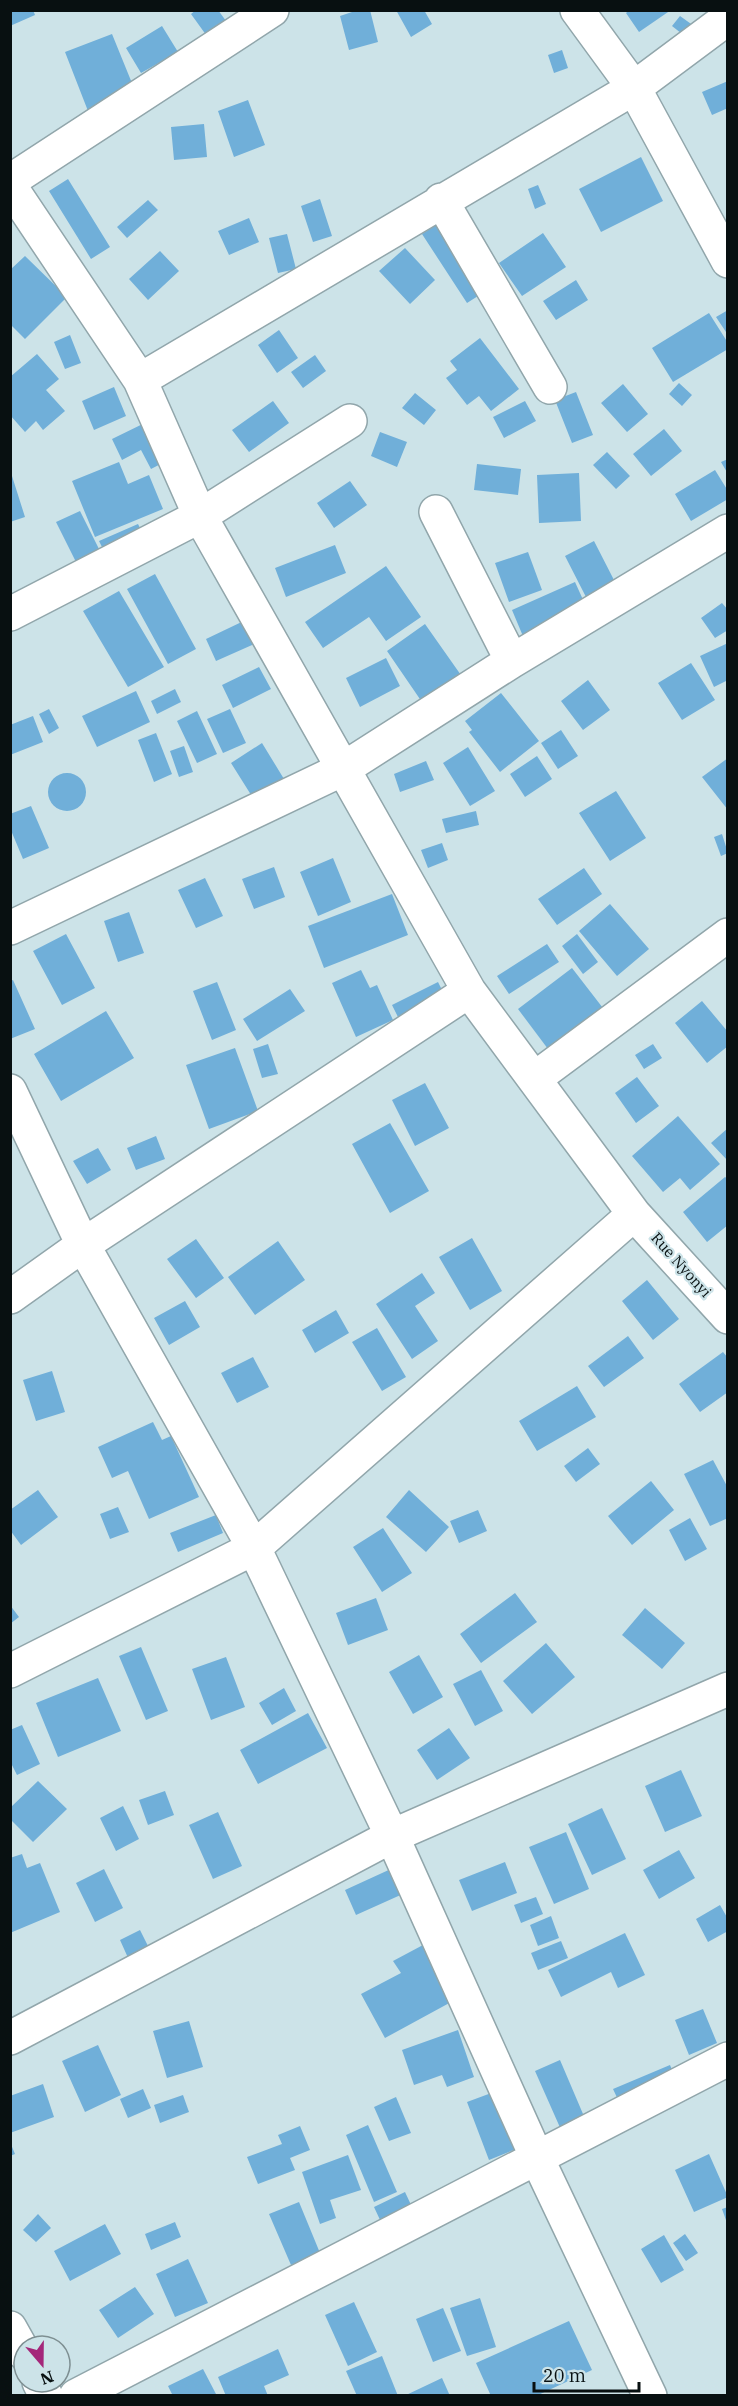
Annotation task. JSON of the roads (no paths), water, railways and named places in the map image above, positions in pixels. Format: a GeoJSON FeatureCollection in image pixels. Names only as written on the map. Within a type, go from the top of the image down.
{"type":"FeatureCollection","features":[{"type":"Feature","properties":{"kind":"street"},"geometry":{"type":"LineString","coordinates":[[10,181],[272,10]]}},
{"type":"Feature","properties":{"kind":"street"},"geometry":{"type":"LineString","coordinates":[[577,10],[634,88],[728,261]]}},
{"type":"Feature","properties":{"kind":"street"},"geometry":{"type":"LineString","coordinates":[[140,380],[634,88],[728,18]]}},
{"type":"Feature","properties":{"kind":"street","name":"Rue Nyonyi"},"geometry":{"type":"LineString","coordinates":[[10,186],[140,380],[200,516],[469,991],[634,1214],[728,1317]]}},
{"type":"Feature","properties":{"kind":"street"},"geometry":{"type":"LineString","coordinates":[[441,200],[550,387]]}},
{"type":"Feature","properties":{"kind":"street"},"geometry":{"type":"LineString","coordinates":[[10,614],[200,516],[350,421]]}},
{"type":"Feature","properties":{"kind":"street"},"geometry":{"type":"LineString","coordinates":[[436,512],[512,661]]}},
{"type":"Feature","properties":{"kind":"street"},"geometry":{"type":"LineString","coordinates":[[10,928],[343,769],[512,661],[728,531]]}},
{"type":"Feature","properties":{"kind":"street"},"geometry":{"type":"LineString","coordinates":[[534,1079],[728,935]]}},
{"type":"Feature","properties":{"kind":"street"},"geometry":{"type":"LineString","coordinates":[[10,1297],[82,1245],[469,991]]}},
{"type":"Feature","properties":{"kind":"street"},"geometry":{"type":"LineString","coordinates":[[10,1091],[82,1245],[254,1548],[392,1836],[537,2158],[650,2396]]}},
{"type":"Feature","properties":{"kind":"street"},"geometry":{"type":"LineString","coordinates":[[10,1671],[254,1548],[634,1214]]}},
{"type":"Feature","properties":{"kind":"street"},"geometry":{"type":"LineString","coordinates":[[10,2038],[392,1836],[728,1689]]}},
{"type":"Feature","properties":{"kind":"street"},"geometry":{"type":"LineString","coordinates":[[76,2396],[728,2059]]}}]}
